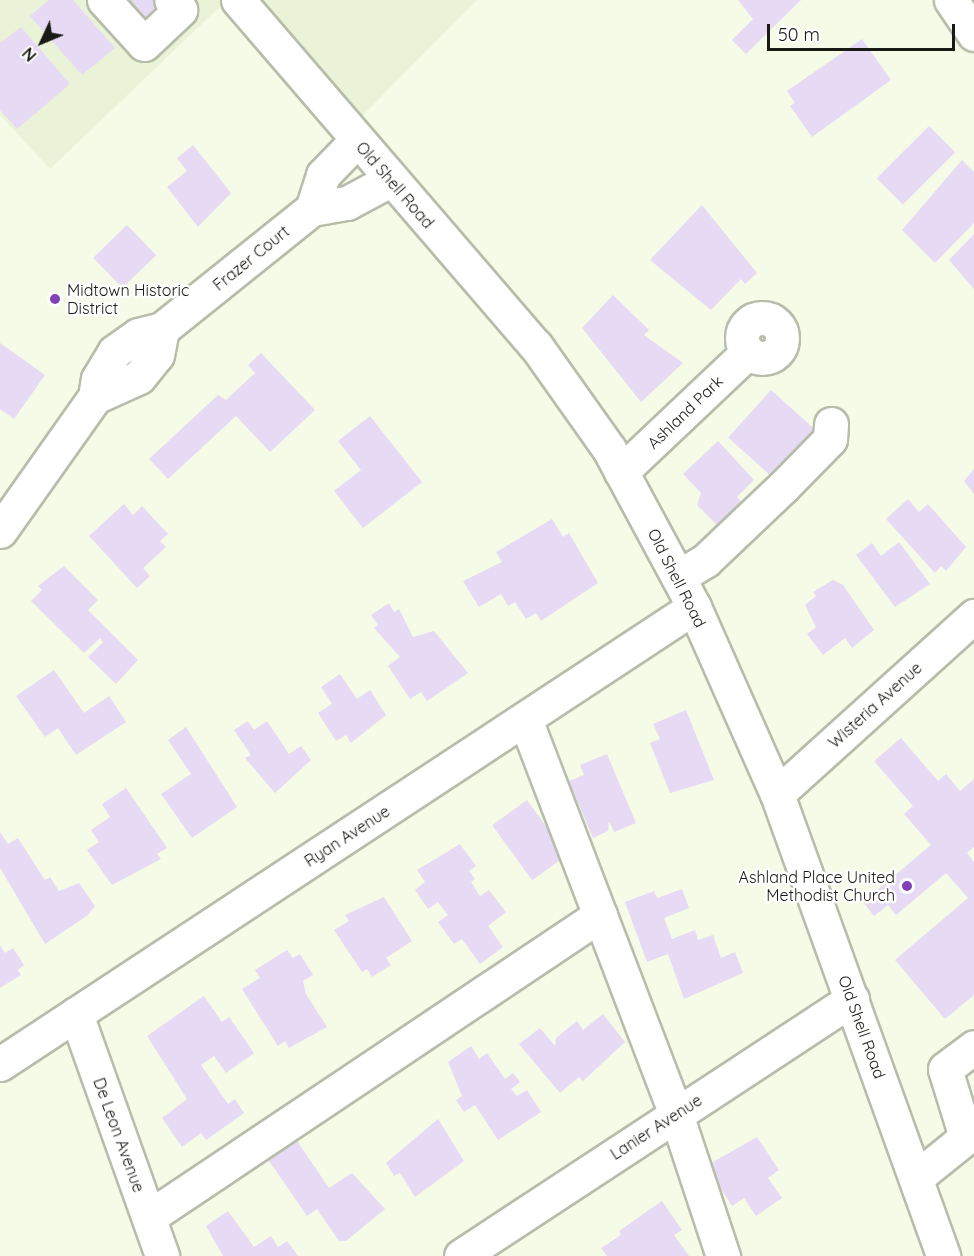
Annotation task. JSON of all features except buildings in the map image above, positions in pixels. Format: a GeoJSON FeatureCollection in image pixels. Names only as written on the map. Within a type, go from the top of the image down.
{"type":"FeatureCollection","features":[{"type":"Feature","properties":{"kind":"street"},"geometry":{"type":"LineString","coordinates":[[114,6],[144,44],[180,10],[171,0]]}},
{"type":"Feature","properties":{"kind":"street","name":"Old Shell Road"},"geometry":{"type":"LineString","coordinates":[[238,0],[356,141],[536,346],[621,472],[694,607],[777,794],[917,1177],[943,1256]]}},
{"type":"Feature","properties":{"kind":"street"},"geometry":{"type":"LineString","coordinates":[[951,0],[974,34]]}},
{"type":"Feature","properties":{"kind":"street"},"geometry":{"type":"LineString","coordinates":[[312,209],[323,175],[356,141]]}},
{"type":"Feature","properties":{"kind":"street","name":"Frazer Court"},"geometry":{"type":"LineString","coordinates":[[0,531],[95,397],[140,377],[157,355],[162,329],[312,209],[347,203],[390,180]]}},
{"type":"Feature","properties":{"kind":"street","name":"Ashland Park"},"geometry":{"type":"LineString","coordinates":[[621,472],[748,352]]}},
{"type":"Feature","properties":{"kind":"street"},"geometry":{"type":"LineString","coordinates":[[678,577],[706,560],[790,479],[830,439],[831,424]]}},
{"type":"Feature","properties":{"kind":"street","name":"Ryan Avenue"},"geometry":{"type":"LineString","coordinates":[[0,1064],[694,607]]}},
{"type":"Feature","properties":{"kind":"street","name":"Wisteria Avenue"},"geometry":{"type":"LineString","coordinates":[[777,794],[974,616]]}},
{"type":"Feature","properties":{"kind":"street"},"geometry":{"type":"LineString","coordinates":[[525,719],[676,1114],[723,1256]]}},
{"type":"Feature","properties":{"kind":"street"},"geometry":{"type":"LineString","coordinates":[[148,1218],[600,915]]}},
{"type":"Feature","properties":{"kind":"street","name":"Lanier Avenue"},"geometry":{"type":"LineString","coordinates":[[461,1256],[852,999]]}},
{"type":"Feature","properties":{"kind":"street","name":"De Leon Avenue"},"geometry":{"type":"LineString","coordinates":[[76,1014],[162,1256]]}},
{"type":"Feature","properties":{"kind":"street"},"geometry":{"type":"LineString","coordinates":[[917,1177],[970,1134],[945,1069],[974,1047]]}},
{"type":"Feature","properties":{"kind":"shaded area"},"geometry":{"type":"Polygon","coordinates":[[[0,0],[227,0],[50,169],[0,115],[0,0]]]}},
{"type":"Feature","properties":{"kind":"shaded area"},"geometry":{"type":"Polygon","coordinates":[[[261,0],[477,0],[361,117],[261,0]]]}},
{"type":"Feature","properties":{"kind":"tunnel"},"geometry":{"type":"LineString","coordinates":[[124,6],[132,0]]}},
{"type":"Feature","properties":{"kind":"place","name":"Midtown Historic District"},"geometry":{"type":"Point","coordinates":[55,299]}},
{"type":"Feature","properties":{"kind":"place","name":"Ashland Place United Methodist Church"},"geometry":{"type":"Point","coordinates":[907,886]}}]}
